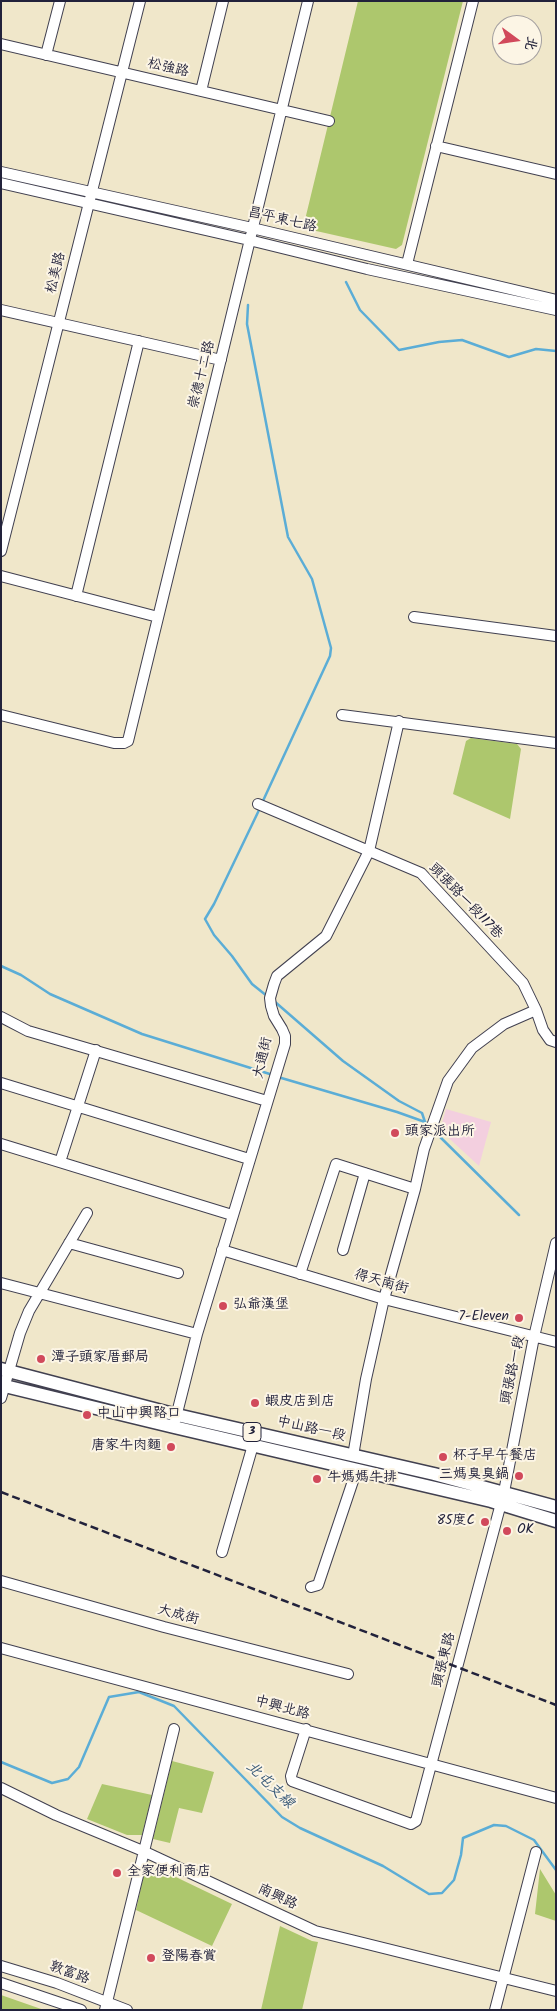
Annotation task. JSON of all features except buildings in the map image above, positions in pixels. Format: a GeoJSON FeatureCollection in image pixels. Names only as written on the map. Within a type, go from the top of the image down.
{"type":"FeatureCollection","features":[{"type":"Feature","properties":{"kind":"main road","name":"中山路一段"},"geometry":{"type":"LineString","coordinates":[[5,1370],[253,1445],[357,1469],[556,1507]]}},
{"type":"Feature","properties":{"kind":"main road","name":"中山路一段"},"geometry":{"type":"LineString","coordinates":[[2,1389],[353,1456],[503,1498],[556,1521]]}},
{"type":"Feature","properties":{"kind":"street"},"geometry":{"type":"LineString","coordinates":[[46,55],[60,1]]}},
{"type":"Feature","properties":{"kind":"street","name":"松美路"},"geometry":{"type":"LineString","coordinates":[[1,550],[140,1]]}},
{"type":"Feature","properties":{"kind":"street"},"geometry":{"type":"LineString","coordinates":[[201,91],[223,1]]}},
{"type":"Feature","properties":{"kind":"street","name":"崇德十二路"},"geometry":{"type":"LineString","coordinates":[[1,715],[114,744],[128,741],[308,1]]}},
{"type":"Feature","properties":{"kind":"street"},"geometry":{"type":"LineString","coordinates":[[407,264],[473,1]]}},
{"type":"Feature","properties":{"kind":"street","name":"松強路"},"geometry":{"type":"LineString","coordinates":[[1,44],[328,121]]}},
{"type":"Feature","properties":{"kind":"street"},"geometry":{"type":"LineString","coordinates":[[436,146],[556,174]]}},
{"type":"Feature","properties":{"kind":"street","name":"昌平東七路"},"geometry":{"type":"LineString","coordinates":[[1,172],[252,228],[556,300]]}},
{"type":"Feature","properties":{"kind":"street","name":"昌平東七路"},"geometry":{"type":"LineString","coordinates":[[1,183],[367,269],[556,310]]}},
{"type":"Feature","properties":{"kind":"street"},"geometry":{"type":"LineString","coordinates":[[1,310],[221,360]]}},
{"type":"Feature","properties":{"kind":"street"},"geometry":{"type":"LineString","coordinates":[[76,596],[140,341]]}},
{"type":"Feature","properties":{"kind":"street"},"geometry":{"type":"LineString","coordinates":[[1,576],[158,617]]}},
{"type":"Feature","properties":{"kind":"street"},"geometry":{"type":"LineString","coordinates":[[414,617],[556,636]]}},
{"type":"Feature","properties":{"kind":"street"},"geometry":{"type":"LineString","coordinates":[[342,715],[556,743]]}},
{"type":"Feature","properties":{"kind":"street","name":"大通街"},"geometry":{"type":"LineString","coordinates":[[175,1421],[196,1334],[282,1055],[285,1036],[271,1002],[277,976],[326,936],[369,851],[399,721]]}},
{"type":"Feature","properties":{"kind":"street","name":"頭張路一段117巷"},"geometry":{"type":"LineString","coordinates":[[258,804],[421,873],[523,983],[543,1030],[550,1040],[556,1042]]}},
{"type":"Feature","properties":{"kind":"street"},"geometry":{"type":"LineString","coordinates":[[353,1456],[366,1378],[384,1298],[422,1163],[424,1149],[448,1081],[472,1048],[504,1024],[536,1010]]}},
{"type":"Feature","properties":{"kind":"street"},"geometry":{"type":"LineString","coordinates":[[1,1017],[28,1031],[267,1101]]}},
{"type":"Feature","properties":{"kind":"street"},"geometry":{"type":"LineString","coordinates":[[60,1162],[96,1050]]}},
{"type":"Feature","properties":{"kind":"street"},"geometry":{"type":"LineString","coordinates":[[1,1083],[249,1159]]}},
{"type":"Feature","properties":{"kind":"street"},"geometry":{"type":"LineString","coordinates":[[1,1144],[232,1215]]}},
{"type":"Feature","properties":{"kind":"street"},"geometry":{"type":"LineString","coordinates":[[300,1274],[336,1164],[415,1189]]}},
{"type":"Feature","properties":{"kind":"street"},"geometry":{"type":"LineString","coordinates":[[343,1250],[365,1173]]}},
{"type":"Feature","properties":{"kind":"street"},"geometry":{"type":"LineString","coordinates":[[2,1389],[5,1370],[29,1310],[87,1213]]}},
{"type":"Feature","properties":{"kind":"street"},"geometry":{"type":"LineString","coordinates":[[69,1243],[178,1273]]}},
{"type":"Feature","properties":{"kind":"street","name":"頭張路一段"},"geometry":{"type":"LineString","coordinates":[[503,1498],[534,1337],[556,1243]]}},
{"type":"Feature","properties":{"kind":"street","name":"得天南街"},"geometry":{"type":"LineString","coordinates":[[222,1250],[384,1298],[556,1342]]}},
{"type":"Feature","properties":{"kind":"street"},"geometry":{"type":"LineString","coordinates":[[1,1283],[196,1334]]}},
{"type":"Feature","properties":{"kind":"street"},"geometry":{"type":"LineString","coordinates":[[222,1552],[253,1445]]}},
{"type":"Feature","properties":{"kind":"street"},"geometry":{"type":"LineString","coordinates":[[311,1587],[318,1585],[357,1469]]}},
{"type":"Feature","properties":{"kind":"street","name":"頭張東路"},"geometry":{"type":"LineString","coordinates":[[306,1729],[291,1776],[292,1781],[403,1821],[414,1823],[432,1763],[503,1498]]}},
{"type":"Feature","properties":{"kind":"street","name":"大成街"},"geometry":{"type":"LineString","coordinates":[[1,1581],[348,1674]]}},
{"type":"Feature","properties":{"kind":"street","name":"中興北路"},"geometry":{"type":"LineString","coordinates":[[1,1648],[556,1798]]}},
{"type":"Feature","properties":{"kind":"street"},"geometry":{"type":"LineString","coordinates":[[106,2006],[174,1729]]}},
{"type":"Feature","properties":{"kind":"street","name":"南興路"},"geometry":{"type":"LineString","coordinates":[[1,1788],[56,1815],[143,1850],[315,1931],[556,1991]]}},
{"type":"Feature","properties":{"kind":"street"},"geometry":{"type":"LineString","coordinates":[[494,2010],[536,1852]]}},
{"type":"Feature","properties":{"kind":"street","name":"敦富路"},"geometry":{"type":"LineString","coordinates":[[1,1966],[57,1984],[106,2006],[127,2010]]}},
{"type":"Feature","properties":{"kind":"street"},"geometry":{"type":"LineString","coordinates":[[1,1983],[82,2010]]}},
{"type":"Feature","properties":{"kind":"shaded area"},"geometry":{"type":"Polygon","coordinates":[[[446,1109],[491,1122],[479,1166],[440,1130],[446,1109]]]}},
{"type":"Feature","properties":{"kind":"green space"},"geometry":{"type":"Polygon","coordinates":[[[358,1],[463,1],[402,245],[396,249],[303,228],[358,1]]]}},
{"type":"Feature","properties":{"kind":"green space"},"geometry":{"type":"Polygon","coordinates":[[[471,738],[517,744],[521,749],[510,819],[453,794],[466,741],[471,738]]]}},
{"type":"Feature","properties":{"kind":"green space"},"geometry":{"type":"Polygon","coordinates":[[[172,1761],[214,1772],[202,1813],[179,1808],[170,1843],[153,1839],[172,1761]]]}},
{"type":"Feature","properties":{"kind":"green space"},"geometry":{"type":"Polygon","coordinates":[[[102,1784],[152,1795],[142,1835],[127,1835],[87,1819],[102,1784]]]}},
{"type":"Feature","properties":{"kind":"green space"},"geometry":{"type":"Polygon","coordinates":[[[155,1867],[232,1904],[212,1946],[136,1910],[145,1869],[155,1867]]]}},
{"type":"Feature","properties":{"kind":"green space"},"geometry":{"type":"Polygon","coordinates":[[[540,1869],[556,1895],[556,1921],[535,1914],[540,1869]]]}},
{"type":"Feature","properties":{"kind":"green space"},"geometry":{"type":"Polygon","coordinates":[[[280,1926],[318,1942],[302,2010],[261,2010],[280,1926]]]}},
{"type":"Feature","properties":{"kind":"green space"},"geometry":{"type":"Polygon","coordinates":[[[1,1995],[44,2010],[1,2010],[1,1995]]]}},
{"type":"Feature","properties":{"kind":"waterway"},"geometry":{"type":"LineString","coordinates":[[346,282],[360,310],[399,350],[439,342],[462,340],[509,357],[536,349],[556,351]]}},
{"type":"Feature","properties":{"kind":"waterway"},"geometry":{"type":"LineString","coordinates":[[248,305],[247,324],[288,537],[312,579],[331,648],[330,656],[262,803]]}},
{"type":"Feature","properties":{"kind":"waterway"},"geometry":{"type":"LineString","coordinates":[[260,808],[205,919],[214,935],[252,984],[267,996]]}},
{"type":"Feature","properties":{"kind":"waterway"},"geometry":{"type":"LineString","coordinates":[[1,966],[21,975],[50,994],[142,1034],[273,1075]]}},
{"type":"Feature","properties":{"kind":"waterway"},"geometry":{"type":"LineString","coordinates":[[274,1001],[343,1061],[399,1101],[422,1113],[425,1122]]}},
{"type":"Feature","properties":{"kind":"waterway"},"geometry":{"type":"LineString","coordinates":[[278,1077],[397,1112],[425,1122],[429,1126]]}},
{"type":"Feature","properties":{"kind":"waterway"},"geometry":{"type":"LineString","coordinates":[[433,1130],[519,1215]]}},
{"type":"Feature","properties":{"kind":"waterway","name":"北屯支線"},"geometry":{"type":"LineString","coordinates":[[1,1762],[52,1783],[68,1779],[79,1767],[109,1697],[139,1692],[174,1706],[282,1817],[300,1828],[383,1866],[429,1894],[442,1893],[454,1880],[461,1855],[463,1838],[494,1825],[506,1826],[534,1840],[556,1870]]}},
{"type":"Feature","properties":{"kind":"railway"},"geometry":{"type":"LineString","coordinates":[[1,1492],[556,1705]]}},
{"type":"Feature","properties":{"kind":"place","name":"頭家派出所"},"geometry":{"type":"Point","coordinates":[395,1133]}},
{"type":"Feature","properties":{"kind":"place","name":"弘爺漢堡"},"geometry":{"type":"Point","coordinates":[223,1306]}},
{"type":"Feature","properties":{"kind":"place","name":"7-Eleven"},"geometry":{"type":"Point","coordinates":[519,1318]}},
{"type":"Feature","properties":{"kind":"place","name":"潭子頭家厝郵局"},"geometry":{"type":"Point","coordinates":[41,1359]}},
{"type":"Feature","properties":{"kind":"place","name":"蝦皮店到店"},"geometry":{"type":"Point","coordinates":[255,1403]}},
{"type":"Feature","properties":{"kind":"place","name":"中山中興路口"},"geometry":{"type":"Point","coordinates":[87,1415]}},
{"type":"Feature","properties":{"kind":"place","name":"唐家牛肉麵"},"geometry":{"type":"Point","coordinates":[171,1447]}},
{"type":"Feature","properties":{"kind":"place","name":"杯子早午餐店"},"geometry":{"type":"Point","coordinates":[443,1457]}},
{"type":"Feature","properties":{"kind":"place","name":"三媽臭臭鍋"},"geometry":{"type":"Point","coordinates":[519,1476]}},
{"type":"Feature","properties":{"kind":"place","name":"牛媽媽牛排"},"geometry":{"type":"Point","coordinates":[317,1479]}},
{"type":"Feature","properties":{"kind":"place","name":"85度C"},"geometry":{"type":"Point","coordinates":[485,1522]}},
{"type":"Feature","properties":{"kind":"place","name":"OK"},"geometry":{"type":"Point","coordinates":[507,1531]}},
{"type":"Feature","properties":{"kind":"place","name":"全家便利商店"},"geometry":{"type":"Point","coordinates":[117,1873]}},
{"type":"Feature","properties":{"kind":"place","name":"登陽春賞"},"geometry":{"type":"Point","coordinates":[151,1958]}}]}
